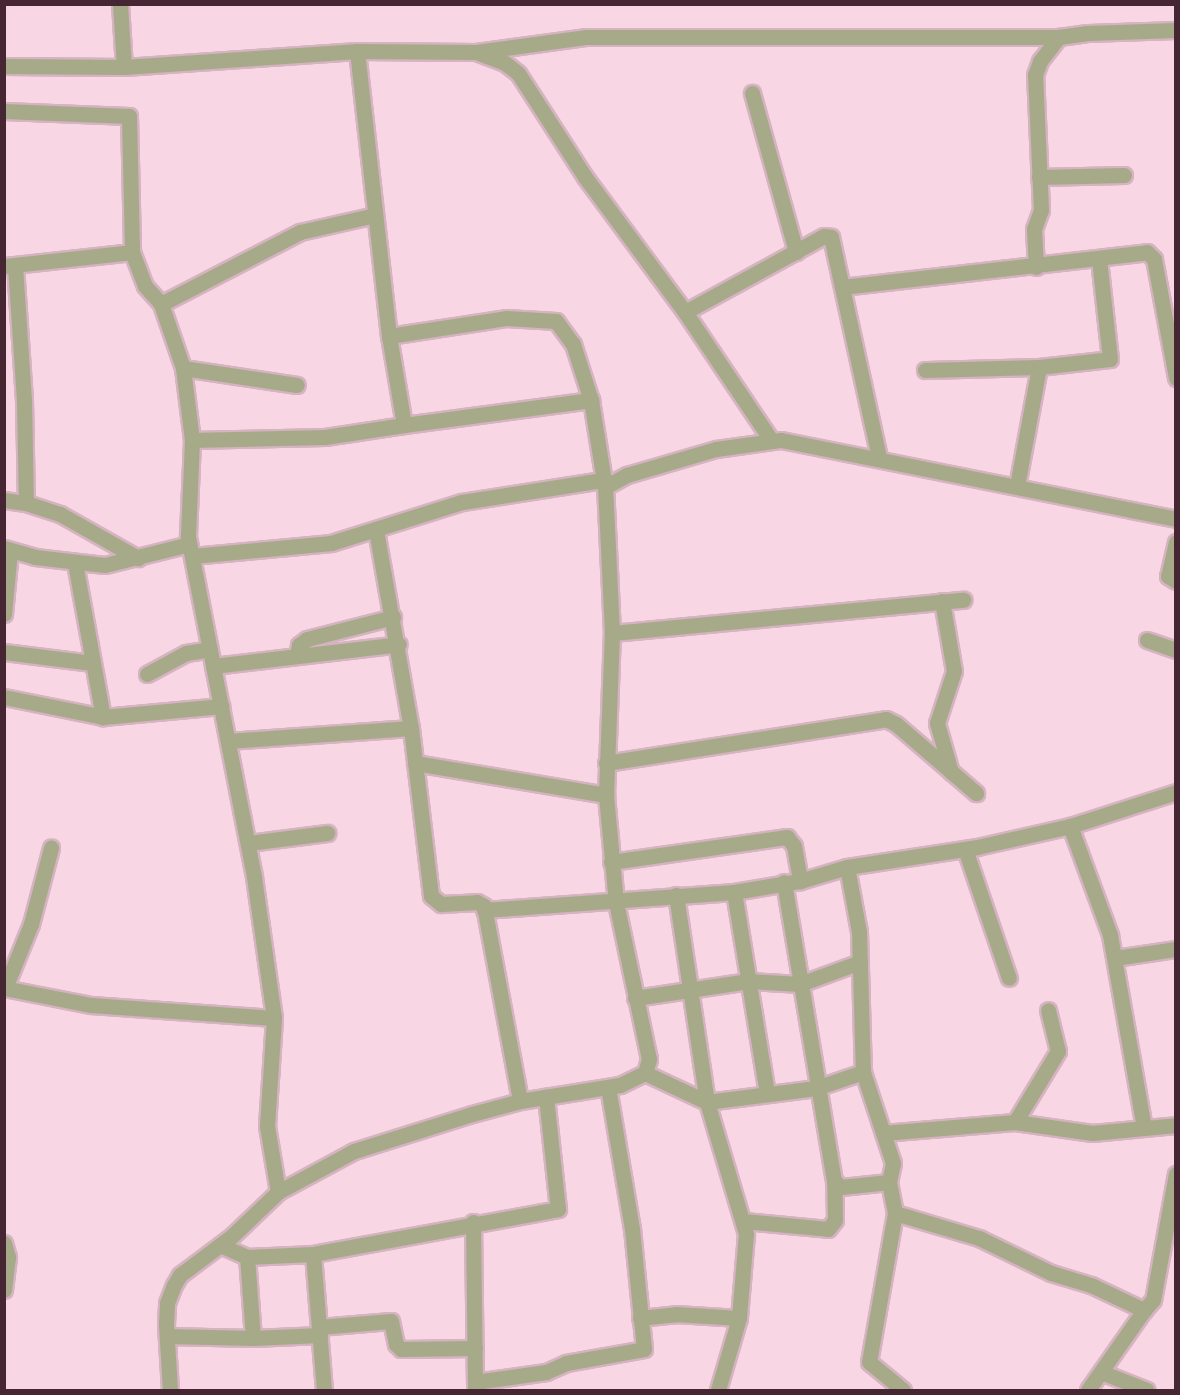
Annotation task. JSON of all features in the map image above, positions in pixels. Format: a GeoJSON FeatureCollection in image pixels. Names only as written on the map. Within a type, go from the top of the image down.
{"type":"FeatureCollection","features":[{"type":"Feature","properties":{"kind":"street"},"geometry":{"type":"LineString","coordinates":[[120,4],[123,67]]}},
{"type":"Feature","properties":{"kind":"street"},"geometry":{"type":"LineString","coordinates":[[4,66],[123,67],[357,51],[476,52],[585,37],[1059,37],[1086,33],[1176,30]]}},
{"type":"Feature","properties":{"kind":"street"},"geometry":{"type":"LineString","coordinates":[[1036,267],[1034,235],[1041,210],[1035,75],[1040,61],[1059,37]]}},
{"type":"Feature","properties":{"kind":"street"},"geometry":{"type":"LineString","coordinates":[[357,51],[389,336],[404,425]]}},
{"type":"Feature","properties":{"kind":"street"},"geometry":{"type":"LineString","coordinates":[[476,52],[505,63],[518,73],[585,177],[685,312],[771,440]]}},
{"type":"Feature","properties":{"kind":"street"},"geometry":{"type":"LineString","coordinates":[[752,93],[796,252]]}},
{"type":"Feature","properties":{"kind":"street"},"geometry":{"type":"LineString","coordinates":[[4,111],[129,116],[132,252],[145,286],[160,304],[183,368],[192,440],[190,550],[248,843],[274,1018],[267,1126],[278,1192]]}},
{"type":"Feature","properties":{"kind":"street"},"geometry":{"type":"LineString","coordinates":[[1039,177],[1124,174]]}},
{"type":"Feature","properties":{"kind":"street"},"geometry":{"type":"LineString","coordinates":[[160,304],[300,232],[375,215]]}},
{"type":"Feature","properties":{"kind":"street"},"geometry":{"type":"LineString","coordinates":[[685,312],[824,236],[831,237],[879,457]]}},
{"type":"Feature","properties":{"kind":"street"},"geometry":{"type":"LineString","coordinates":[[26,502],[24,400],[10,265],[132,252]]}},
{"type":"Feature","properties":{"kind":"street"},"geometry":{"type":"LineString","coordinates":[[842,287],[1036,267],[1142,252],[1154,259],[1176,378]]}},
{"type":"Feature","properties":{"kind":"street"},"geometry":{"type":"LineString","coordinates":[[925,370],[1104,363],[1110,359],[1099,259]]}},
{"type":"Feature","properties":{"kind":"street"},"geometry":{"type":"LineString","coordinates":[[389,336],[506,318],[549,318],[561,324],[569,337],[591,400],[604,483],[612,633],[606,763],[611,862],[616,903],[649,1059],[645,1073]]}},
{"type":"Feature","properties":{"kind":"street"},"geometry":{"type":"LineString","coordinates":[[1017,486],[1039,367]]}},
{"type":"Feature","properties":{"kind":"street"},"geometry":{"type":"LineString","coordinates":[[183,368],[297,385]]}},
{"type":"Feature","properties":{"kind":"street"},"geometry":{"type":"LineString","coordinates":[[192,440],[325,437],[591,400]]}},
{"type":"Feature","properties":{"kind":"street"},"geometry":{"type":"LineString","coordinates":[[4,614],[7,549],[75,563],[105,565],[190,550],[321,544],[376,530],[462,502],[604,483],[716,449],[771,440],[879,457],[1176,519]]}},
{"type":"Feature","properties":{"kind":"street"},"geometry":{"type":"LineString","coordinates":[[4,500],[26,502],[60,514],[138,558]]}},
{"type":"Feature","properties":{"kind":"street"},"geometry":{"type":"LineString","coordinates":[[376,530],[399,644],[416,763],[431,896],[441,904],[477,902],[484,910],[520,1101]]}},
{"type":"Feature","properties":{"kind":"street"},"geometry":{"type":"LineString","coordinates":[[1176,542],[1168,576],[1176,581]]}},
{"type":"Feature","properties":{"kind":"street"},"geometry":{"type":"LineString","coordinates":[[75,563],[103,717]]}},
{"type":"Feature","properties":{"kind":"street"},"geometry":{"type":"LineString","coordinates":[[612,633],[963,600]]}},
{"type":"Feature","properties":{"kind":"street"},"geometry":{"type":"LineString","coordinates":[[942,602],[954,670],[937,723],[951,772]]}},
{"type":"Feature","properties":{"kind":"street"},"geometry":{"type":"LineString","coordinates":[[297,656],[298,645],[307,639],[393,617]]}},
{"type":"Feature","properties":{"kind":"street"},"geometry":{"type":"LineString","coordinates":[[1147,640],[1176,650]]}},
{"type":"Feature","properties":{"kind":"street"},"geometry":{"type":"LineString","coordinates":[[213,666],[399,644]]}},
{"type":"Feature","properties":{"kind":"street"},"geometry":{"type":"LineString","coordinates":[[147,674],[186,653],[210,649]]}},
{"type":"Feature","properties":{"kind":"street"},"geometry":{"type":"LineString","coordinates":[[4,652],[92,663]]}},
{"type":"Feature","properties":{"kind":"street"},"geometry":{"type":"LineString","coordinates":[[4,697],[103,717],[221,706]]}},
{"type":"Feature","properties":{"kind":"street"},"geometry":{"type":"LineString","coordinates":[[606,763],[874,719],[896,724],[976,793]]}},
{"type":"Feature","properties":{"kind":"street"},"geometry":{"type":"LineString","coordinates":[[228,741],[411,728]]}},
{"type":"Feature","properties":{"kind":"street"},"geometry":{"type":"LineString","coordinates":[[416,763],[606,795]]}},
{"type":"Feature","properties":{"kind":"street"},"geometry":{"type":"LineString","coordinates":[[484,910],[616,903],[676,895],[734,892],[800,881],[847,867],[965,849],[1070,826],[1176,792]]}},
{"type":"Feature","properties":{"kind":"street"},"geometry":{"type":"LineString","coordinates":[[1070,826],[1106,921],[1115,958],[1144,1128]]}},
{"type":"Feature","properties":{"kind":"street"},"geometry":{"type":"LineString","coordinates":[[248,843],[327,833]]}},
{"type":"Feature","properties":{"kind":"street"},"geometry":{"type":"LineString","coordinates":[[611,862],[787,837],[794,846],[800,881]]}},
{"type":"Feature","properties":{"kind":"street"},"geometry":{"type":"LineString","coordinates":[[51,848],[31,924],[5,988],[91,1005],[274,1018]]}},
{"type":"Feature","properties":{"kind":"street"},"geometry":{"type":"LineString","coordinates":[[965,849],[1009,978]]}},
{"type":"Feature","properties":{"kind":"street"},"geometry":{"type":"LineString","coordinates":[[847,867],[860,962],[863,1072],[892,1163],[889,1182],[895,1212],[868,1362],[903,1390]]}},
{"type":"Feature","properties":{"kind":"street"},"geometry":{"type":"LineString","coordinates":[[744,1221],[832,1228],[834,1181],[816,1088],[784,882]]}},
{"type":"Feature","properties":{"kind":"street"},"geometry":{"type":"LineString","coordinates":[[734,892],[767,1093]]}},
{"type":"Feature","properties":{"kind":"street"},"geometry":{"type":"LineString","coordinates":[[676,895],[707,1102],[744,1221],[747,1246],[739,1318],[718,1390]]}},
{"type":"Feature","properties":{"kind":"street"},"geometry":{"type":"LineString","coordinates":[[1115,958],[1176,949]]}},
{"type":"Feature","properties":{"kind":"street"},"geometry":{"type":"LineString","coordinates":[[635,998],[749,981],[800,984],[860,962]]}},
{"type":"Feature","properties":{"kind":"street"},"geometry":{"type":"LineString","coordinates":[[1015,1122],[1058,1051],[1048,1010]]}},
{"type":"Feature","properties":{"kind":"street"},"geometry":{"type":"LineString","coordinates":[[170,1390],[167,1302],[180,1275],[220,1245],[278,1192],[354,1151],[520,1101],[608,1087],[645,1073],[707,1102],[816,1088],[863,1072]]}},
{"type":"Feature","properties":{"kind":"street"},"geometry":{"type":"LineString","coordinates":[[473,1222],[475,1386],[546,1372],[566,1364],[643,1350],[632,1229],[608,1087]]}},
{"type":"Feature","properties":{"kind":"street"},"geometry":{"type":"LineString","coordinates":[[220,1245],[247,1257],[313,1254],[473,1222],[554,1211],[560,1206],[546,1097]]}},
{"type":"Feature","properties":{"kind":"street"},"geometry":{"type":"LineString","coordinates":[[883,1133],[1015,1122],[1092,1133],[1176,1125]]}},
{"type":"Feature","properties":{"kind":"street"},"geometry":{"type":"LineString","coordinates":[[1088,1390],[1153,1300],[1176,1174]]}},
{"type":"Feature","properties":{"kind":"street"},"geometry":{"type":"LineString","coordinates":[[834,1181],[841,1187],[889,1182]]}},
{"type":"Feature","properties":{"kind":"street"},"geometry":{"type":"LineString","coordinates":[[895,1212],[979,1238],[1051,1273],[1091,1285],[1144,1310]]}},
{"type":"Feature","properties":{"kind":"street"},"geometry":{"type":"LineString","coordinates":[[4,1243],[8,1257],[4,1290]]}},
{"type":"Feature","properties":{"kind":"street"},"geometry":{"type":"LineString","coordinates":[[313,1254],[324,1390]]}},
{"type":"Feature","properties":{"kind":"street"},"geometry":{"type":"LineString","coordinates":[[247,1257],[253,1338]]}},
{"type":"Feature","properties":{"kind":"street"},"geometry":{"type":"LineString","coordinates":[[640,1318],[676,1314],[739,1318]]}},
{"type":"Feature","properties":{"kind":"street"},"geometry":{"type":"LineString","coordinates":[[167,1336],[253,1338],[391,1321],[396,1344],[401,1348],[475,1348]]}},
{"type":"Feature","properties":{"kind":"street"},"geometry":{"type":"LineString","coordinates":[[1101,1372],[1147,1390]]}}]}
